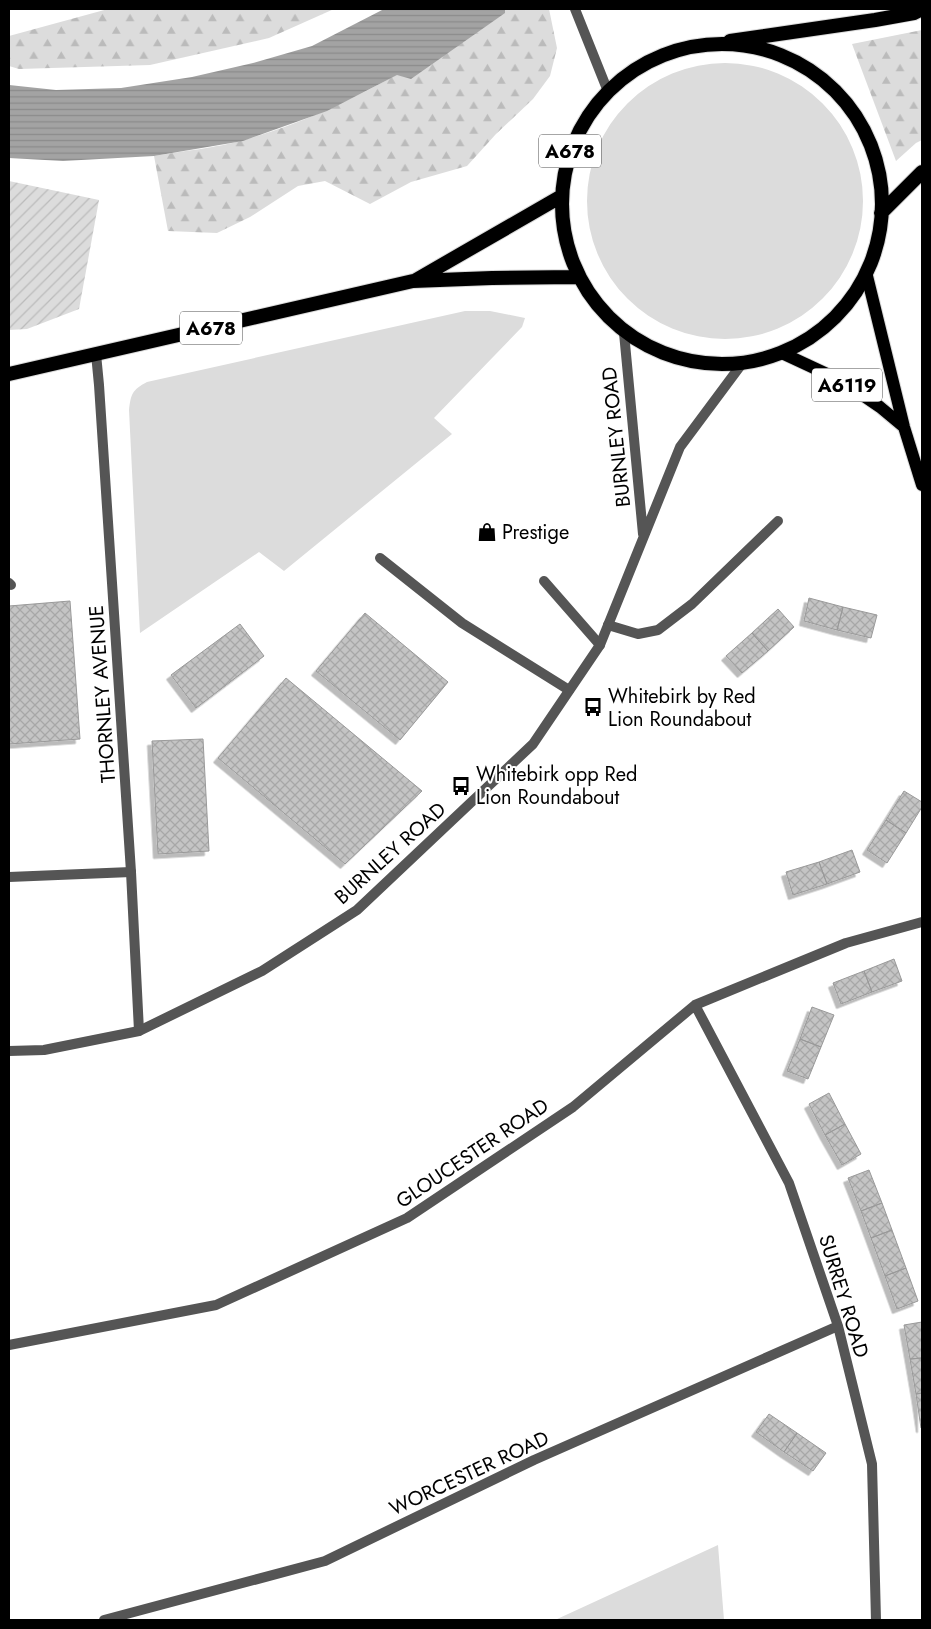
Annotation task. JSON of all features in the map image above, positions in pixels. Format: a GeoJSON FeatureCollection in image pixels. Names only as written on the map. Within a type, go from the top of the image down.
{"type":"FeatureCollection","features":[{"type":"Feature","properties":{"kind":"highway","name":"A678"},"geometry":{"type":"LineString","coordinates":[[725,42],[810,68],[846,100],[867,131],[879,176],[881,213],[867,276],[843,312],[819,334],[784,354],[767,360],[741,365],[672,358],[624,333],[577,277],[560,197],[572,143],[595,103],[607,88],[630,71],[668,51],[696,44],[725,42],[875,20],[914,13],[922,9]]}},
{"type":"Feature","properties":{"kind":"highway"},"geometry":{"type":"LineString","coordinates":[[881,213],[922,172]]}},
{"type":"Feature","properties":{"kind":"highway","name":"A678"},"geometry":{"type":"LineString","coordinates":[[413,281],[560,197]]}},
{"type":"Feature","properties":{"kind":"highway","name":"A678"},"geometry":{"type":"LineString","coordinates":[[9,374],[413,281],[577,277]]}},
{"type":"Feature","properties":{"kind":"main road","name":"A6119"},"geometry":{"type":"LineString","coordinates":[[867,276],[904,427],[922,485]]}},
{"type":"Feature","properties":{"kind":"main road","name":"A6119"},"geometry":{"type":"LineString","coordinates":[[784,354],[842,381],[880,407],[904,427]]}},
{"type":"Feature","properties":{"kind":"street"},"geometry":{"type":"LineString","coordinates":[[575,9],[607,88]]}},
{"type":"Feature","properties":{"kind":"street","name":"BURNLEY ROAD"},"geometry":{"type":"LineString","coordinates":[[624,333],[644,538]]}},
{"type":"Feature","properties":{"kind":"street","name":"THORNLEY AVENUE"},"geometry":{"type":"LineString","coordinates":[[96,354],[131,872],[139,1031]]}},
{"type":"Feature","properties":{"kind":"street","name":"BURNLEY ROAD"},"geometry":{"type":"LineString","coordinates":[[9,1052],[44,1050],[139,1031],[262,971],[357,910],[533,744],[600,645],[680,448],[741,365]]}},
{"type":"Feature","properties":{"kind":"street"},"geometry":{"type":"LineString","coordinates":[[608,625],[638,634],[658,630],[692,604],[778,522]]}},
{"type":"Feature","properties":{"kind":"street"},"geometry":{"type":"LineString","coordinates":[[380,558],[462,623],[569,690]]}},
{"type":"Feature","properties":{"kind":"street"},"geometry":{"type":"LineString","coordinates":[[544,580],[600,645]]}},
{"type":"Feature","properties":{"kind":"street"},"geometry":{"type":"LineString","coordinates":[[9,877],[131,872]]}},
{"type":"Feature","properties":{"kind":"street","name":"GLOUCESTER ROAD"},"geometry":{"type":"LineString","coordinates":[[9,1345],[216,1305],[408,1218],[573,1107],[695,1004],[846,943],[922,922]]}},
{"type":"Feature","properties":{"kind":"street","name":"SURREY ROAD"},"geometry":{"type":"LineString","coordinates":[[695,1004],[789,1183],[838,1326],[872,1464],[876,1620]]}},
{"type":"Feature","properties":{"kind":"street","name":"WORCESTER ROAD"},"geometry":{"type":"LineString","coordinates":[[104,1620],[325,1561],[534,1460],[838,1326]]}},
{"type":"Feature","properties":{"kind":"green space"},"geometry":{"type":"Polygon","coordinates":[[[108,9],[334,9],[269,38],[150,65],[19,69],[9,66],[9,36],[108,9]]]}},
{"type":"Feature","properties":{"kind":"green space"},"geometry":{"type":"Polygon","coordinates":[[[505,9],[549,9],[557,48],[550,76],[533,99],[496,134],[467,166],[411,182],[370,204],[325,181],[298,186],[250,217],[217,233],[168,231],[154,156],[233,143],[313,116],[378,85],[504,13],[505,9]]]}},
{"type":"Feature","properties":{"kind":"green space"},"geometry":{"type":"Polygon","coordinates":[[[922,30],[922,140],[896,161],[852,44],[922,30]]]}},
{"type":"Feature","properties":{"kind":"green space"},"geometry":{"type":"Polygon","coordinates":[[[739,63],[778,73],[790,79],[813,94],[832,113],[853,148],[861,174],[863,201],[861,228],[853,254],[840,278],[823,299],[802,316],[778,329],[739,339],[711,339],[672,329],[660,323],[637,308],[618,289],[597,254],[589,228],[587,187],[597,148],[603,136],[618,113],[637,94],[672,73],[698,65],[739,63]]]}},
{"type":"Feature","properties":{"kind":"green space"},"geometry":{"type":"Polygon","coordinates":[[[9,181],[99,200],[79,309],[27,329],[9,330],[9,181]]]}},
{"type":"Feature","properties":{"kind":"green space"},"geometry":{"type":"Polygon","coordinates":[[[465,311],[490,311],[525,318],[522,327],[434,418],[452,434],[284,571],[259,552],[140,633],[129,410],[135,390],[147,382],[465,311]]]}},
{"type":"Feature","properties":{"kind":"green space"},"geometry":{"type":"Polygon","coordinates":[[[718,1545],[724,1620],[555,1620],[718,1545]]]}},
{"type":"Feature","properties":{"kind":"shaded area"},"geometry":{"type":"Polygon","coordinates":[[[384,9],[505,9],[505,13],[411,79],[397,75],[327,111],[243,141],[154,156],[63,161],[9,158],[9,85],[56,90],[121,88],[192,77],[253,63],[312,46],[384,9]]]}},
{"type":"Feature","properties":{"kind":"building"},"geometry":{"type":"Polygon","coordinates":[[[809,598],[843,607],[837,630],[804,621],[809,598]]]}},
{"type":"Feature","properties":{"kind":"building"},"geometry":{"type":"Polygon","coordinates":[[[70,601],[80,739],[9,744],[9,606],[70,601]]]}},
{"type":"Feature","properties":{"kind":"building"},"geometry":{"type":"Polygon","coordinates":[[[843,607],[877,615],[871,638],[837,630],[843,607]]]}},
{"type":"Feature","properties":{"kind":"building"},"geometry":{"type":"Polygon","coordinates":[[[778,609],[794,627],[768,651],[752,633],[778,609]]]}},
{"type":"Feature","properties":{"kind":"building"},"geometry":{"type":"Polygon","coordinates":[[[365,613],[448,682],[400,740],[316,671],[365,613]]]}},
{"type":"Feature","properties":{"kind":"building"},"geometry":{"type":"Polygon","coordinates":[[[240,624],[264,656],[196,708],[171,675],[240,624]]]}},
{"type":"Feature","properties":{"kind":"building"},"geometry":{"type":"Polygon","coordinates":[[[752,633],[768,651],[742,673],[726,656],[752,633]]]}},
{"type":"Feature","properties":{"kind":"building"},"geometry":{"type":"Polygon","coordinates":[[[286,678],[422,791],[345,864],[218,758],[286,678]]]}},
{"type":"Feature","properties":{"kind":"building"},"geometry":{"type":"Polygon","coordinates":[[[203,739],[209,851],[158,854],[152,741],[203,739]]]}},
{"type":"Feature","properties":{"kind":"building"},"geometry":{"type":"Polygon","coordinates":[[[904,791],[922,802],[922,807],[906,833],[886,820],[904,791]]]}},
{"type":"Feature","properties":{"kind":"building"},"geometry":{"type":"Polygon","coordinates":[[[886,820],[906,833],[887,863],[867,850],[886,820]]]}},
{"type":"Feature","properties":{"kind":"building"},"geometry":{"type":"Polygon","coordinates":[[[852,850],[860,872],[827,884],[819,862],[852,850]]]}},
{"type":"Feature","properties":{"kind":"building"},"geometry":{"type":"Polygon","coordinates":[[[819,862],[827,884],[793,895],[786,872],[819,862]]]}},
{"type":"Feature","properties":{"kind":"building"},"geometry":{"type":"Polygon","coordinates":[[[894,959],[902,981],[872,992],[864,971],[894,959]]]}},
{"type":"Feature","properties":{"kind":"building"},"geometry":{"type":"Polygon","coordinates":[[[864,971],[872,992],[841,1004],[833,983],[864,971]]]}},
{"type":"Feature","properties":{"kind":"building"},"geometry":{"type":"Polygon","coordinates":[[[812,1007],[834,1015],[821,1047],[800,1039],[812,1007]]]}},
{"type":"Feature","properties":{"kind":"building"},"geometry":{"type":"Polygon","coordinates":[[[800,1039],[821,1047],[808,1079],[787,1071],[800,1039]]]}},
{"type":"Feature","properties":{"kind":"building"},"geometry":{"type":"Polygon","coordinates":[[[829,1093],[845,1124],[825,1135],[809,1104],[829,1093]]]}},
{"type":"Feature","properties":{"kind":"building"},"geometry":{"type":"Polygon","coordinates":[[[845,1124],[861,1154],[842,1165],[825,1135],[845,1124]]]}},
{"type":"Feature","properties":{"kind":"building"},"geometry":{"type":"Polygon","coordinates":[[[869,1170],[882,1203],[861,1211],[848,1178],[869,1170]]]}},
{"type":"Feature","properties":{"kind":"building"},"geometry":{"type":"Polygon","coordinates":[[[882,1203],[892,1230],[871,1238],[861,1211],[882,1203]]]}},
{"type":"Feature","properties":{"kind":"building"},"geometry":{"type":"Polygon","coordinates":[[[892,1230],[906,1268],[885,1276],[871,1238],[892,1230]]]}},
{"type":"Feature","properties":{"kind":"building"},"geometry":{"type":"Polygon","coordinates":[[[906,1268],[918,1301],[897,1309],[885,1276],[906,1268]]]}},
{"type":"Feature","properties":{"kind":"building"},"geometry":{"type":"Polygon","coordinates":[[[922,1322],[922,1358],[910,1359],[904,1325],[922,1322]]]}},
{"type":"Feature","properties":{"kind":"building"},"geometry":{"type":"Polygon","coordinates":[[[922,1358],[922,1393],[916,1394],[910,1359],[922,1358]]]}},
{"type":"Feature","properties":{"kind":"building"},"geometry":{"type":"Polygon","coordinates":[[[922,1393],[922,1428],[921,1428],[916,1394],[922,1393]]]}},
{"type":"Feature","properties":{"kind":"building"},"geometry":{"type":"Polygon","coordinates":[[[769,1414],[797,1433],[784,1452],[756,1432],[769,1414]]]}},
{"type":"Feature","properties":{"kind":"building"},"geometry":{"type":"Polygon","coordinates":[[[797,1433],[826,1453],[813,1471],[784,1452],[797,1433]]]}},
{"type":"Feature","properties":{"kind":"place","name":"Prestige"},"geometry":{"type":"Point","coordinates":[487,532]}},
{"type":"Feature","properties":{"kind":"place","name":"Whitebirk by Red Lion Roundabout"},"geometry":{"type":"Point","coordinates":[593,707]}},
{"type":"Feature","properties":{"kind":"place","name":"Whitebirk opp Red Lion Roundabout"},"geometry":{"type":"Point","coordinates":[461,786]}}]}
